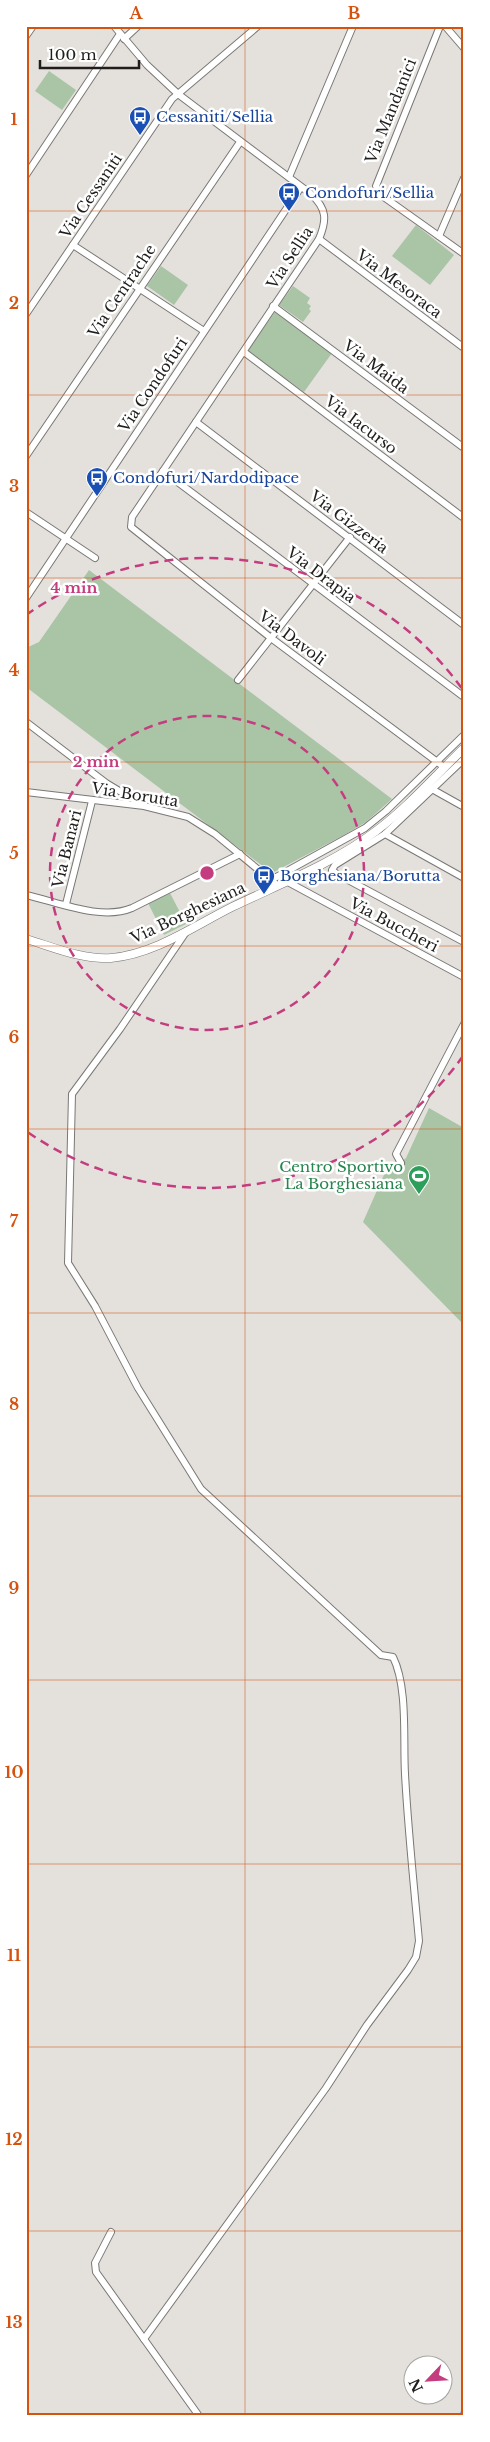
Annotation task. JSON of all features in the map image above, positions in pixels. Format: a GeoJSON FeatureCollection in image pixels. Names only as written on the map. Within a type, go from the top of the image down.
{"type":"FeatureCollection","features":[{"type":"Feature","properties":{"kind":"street"},"geometry":{"type":"LineString","coordinates":[[26,36],[33,26]]}},
{"type":"Feature","properties":{"kind":"street","name":"Via Sellia"},"geometry":{"type":"LineString","coordinates":[[114,26],[147,65],[178,94],[318,201],[324,212],[325,223],[319,239],[132,517],[130,524]]}},
{"type":"Feature","properties":{"kind":"street"},"geometry":{"type":"LineString","coordinates":[[26,175],[122,36],[138,26]]}},
{"type":"Feature","properties":{"kind":"street","name":"Via Cessaniti"},"geometry":{"type":"LineString","coordinates":[[26,314],[172,99],[258,26]]}},
{"type":"Feature","properties":{"kind":"street"},"geometry":{"type":"LineString","coordinates":[[289,178],[353,26]]}},
{"type":"Feature","properties":{"kind":"street","name":"Via Mandanici"},"geometry":{"type":"LineString","coordinates":[[440,26],[376,184],[380,193],[464,254]]}},
{"type":"Feature","properties":{"kind":"street"},"geometry":{"type":"LineString","coordinates":[[445,26],[464,48]]}},
{"type":"Feature","properties":{"kind":"street","name":"Via Centrache"},"geometry":{"type":"LineString","coordinates":[[26,456],[240,142]]}},
{"type":"Feature","properties":{"kind":"street"},"geometry":{"type":"LineString","coordinates":[[438,236],[464,178]]}},
{"type":"Feature","properties":{"kind":"street","name":"Via Condofuri"},"geometry":{"type":"LineString","coordinates":[[26,598],[301,187]]}},
{"type":"Feature","properties":{"kind":"street","name":"Via Mesoraca"},"geometry":{"type":"LineString","coordinates":[[319,239],[464,348]]}},
{"type":"Feature","properties":{"kind":"street"},"geometry":{"type":"LineString","coordinates":[[73,245],[204,331]]}},
{"type":"Feature","properties":{"kind":"street","name":"Via Maida"},"geometry":{"type":"LineString","coordinates":[[273,306],[464,448]]}},
{"type":"Feature","properties":{"kind":"street","name":"Via Iacurso"},"geometry":{"type":"LineString","coordinates":[[244,352],[464,518]]}},
{"type":"Feature","properties":{"kind":"street","name":"Via Gizzeria"},"geometry":{"type":"LineString","coordinates":[[196,422],[464,625]]}},
{"type":"Feature","properties":{"kind":"street","name":"Via Drapia"},"geometry":{"type":"LineString","coordinates":[[163,471],[464,697]]}},
{"type":"Feature","properties":{"kind":"street"},"geometry":{"type":"LineString","coordinates":[[26,512],[95,558]]}},
{"type":"Feature","properties":{"kind":"street","name":"Via Davoli"},"geometry":{"type":"LineString","coordinates":[[130,524],[134,532],[440,765]]}},
{"type":"Feature","properties":{"kind":"street"},"geometry":{"type":"LineString","coordinates":[[238,680],[350,538]]}},
{"type":"Feature","properties":{"kind":"street"},"geometry":{"type":"LineString","coordinates":[[26,722],[106,783],[144,806]]}},
{"type":"Feature","properties":{"kind":"street","name":"Via Borghesiana"},"geometry":{"type":"LineString","coordinates":[[274,883],[286,881],[365,839],[425,786],[464,735]]}},
{"type":"Feature","properties":{"kind":"street","name":"Via Borghesiana"},"geometry":{"type":"LineString","coordinates":[[26,939],[79,955],[108,958],[144,951],[186,931],[274,883],[347,840],[464,748]]}},
{"type":"Feature","properties":{"kind":"street"},"geometry":{"type":"LineString","coordinates":[[464,759],[385,834],[335,865],[332,870],[464,942]]}},
{"type":"Feature","properties":{"kind":"street"},"geometry":{"type":"LineString","coordinates":[[425,786],[464,807]]}},
{"type":"Feature","properties":{"kind":"street","name":"Via Borutta"},"geometry":{"type":"LineString","coordinates":[[26,792],[144,806],[192,819],[240,854],[274,883]]}},
{"type":"Feature","properties":{"kind":"street","name":"Via Banari"},"geometry":{"type":"LineString","coordinates":[[66,904],[92,800]]}},
{"type":"Feature","properties":{"kind":"street"},"geometry":{"type":"LineString","coordinates":[[386,811],[392,817]]}},
{"type":"Feature","properties":{"kind":"street"},"geometry":{"type":"LineString","coordinates":[[385,834],[464,878]]}},
{"type":"Feature","properties":{"kind":"street"},"geometry":{"type":"LineString","coordinates":[[26,894],[100,913],[123,911],[240,854]]}},
{"type":"Feature","properties":{"kind":"street","name":"Via Buccheri"},"geometry":{"type":"LineString","coordinates":[[286,881],[464,977]]}},
{"type":"Feature","properties":{"kind":"street"},"geometry":{"type":"LineString","coordinates":[[144,2338],[326,2088],[367,2024],[408,1970],[416,1957],[419,1941],[398,1667],[393,1657],[381,1655],[201,1489],[138,1388],[95,1306],[68,1264],[72,1094],[120,1029],[186,931]]}},
{"type":"Feature","properties":{"kind":"street"},"geometry":{"type":"LineString","coordinates":[[401,1163],[396,1154],[464,1024]]}},
{"type":"Feature","properties":{"kind":"street"},"geometry":{"type":"LineString","coordinates":[[111,2232],[95,2264],[96,2272],[107,2291],[144,2338],[199,2416]]}},
{"type":"Feature","properties":{"kind":"green space"},"geometry":{"type":"Polygon","coordinates":[[[49,71],[76,90],[62,110],[35,91],[49,71]]]}},
{"type":"Feature","properties":{"kind":"green space"},"geometry":{"type":"Polygon","coordinates":[[[416,225],[454,255],[430,285],[392,256],[416,225]]]}},
{"type":"Feature","properties":{"kind":"green space"},"geometry":{"type":"Polygon","coordinates":[[[161,266],[188,285],[174,305],[147,286],[161,266]]]}},
{"type":"Feature","properties":{"kind":"green space"},"geometry":{"type":"Polygon","coordinates":[[[293,286],[310,298],[307,303],[311,306],[309,309],[311,311],[303,322],[279,305],[293,286]]]}},
{"type":"Feature","properties":{"kind":"green space"},"geometry":{"type":"Polygon","coordinates":[[[275,312],[332,353],[304,392],[247,351],[275,312]]]}},
{"type":"Feature","properties":{"kind":"green space"},"geometry":{"type":"Polygon","coordinates":[[[89,570],[392,799],[366,822],[272,873],[26,687],[26,648],[39,642],[89,570]]]}},
{"type":"Feature","properties":{"kind":"green space"},"geometry":{"type":"Polygon","coordinates":[[[170,893],[186,924],[164,935],[148,903],[170,893]]]}},
{"type":"Feature","properties":{"kind":"green space","name":"Centro Sportivo La Borghesiana"},"geometry":{"type":"Polygon","coordinates":[[[429,1108],[464,1128],[464,1325],[363,1222],[387,1168],[398,1165],[406,1158],[429,1108]]]}},
{"type":"Feature","properties":{"kind":"waterway"},"geometry":{"type":"LineString","coordinates":[[459,2416],[464,2408]]}},
{"type":"Feature","properties":{"kind":"place","name":"Cessaniti/Sellia"},"geometry":{"type":"Point","coordinates":[140,136]}},
{"type":"Feature","properties":{"kind":"place","name":"Condofuri/Sellia"},"geometry":{"type":"Point","coordinates":[289,212]}},
{"type":"Feature","properties":{"kind":"place","name":"Condofuri/Nardodipace"},"geometry":{"type":"Point","coordinates":[97,497]}},
{"type":"Feature","properties":{"kind":"place","name":"Borghesiana/Borutta"},"geometry":{"type":"Point","coordinates":[264,895]}},
{"type":"Feature","properties":{"kind":"place","name":"Centro Sportivo La Borghesiana"},"geometry":{"type":"Point","coordinates":[419,1195]}}]}
